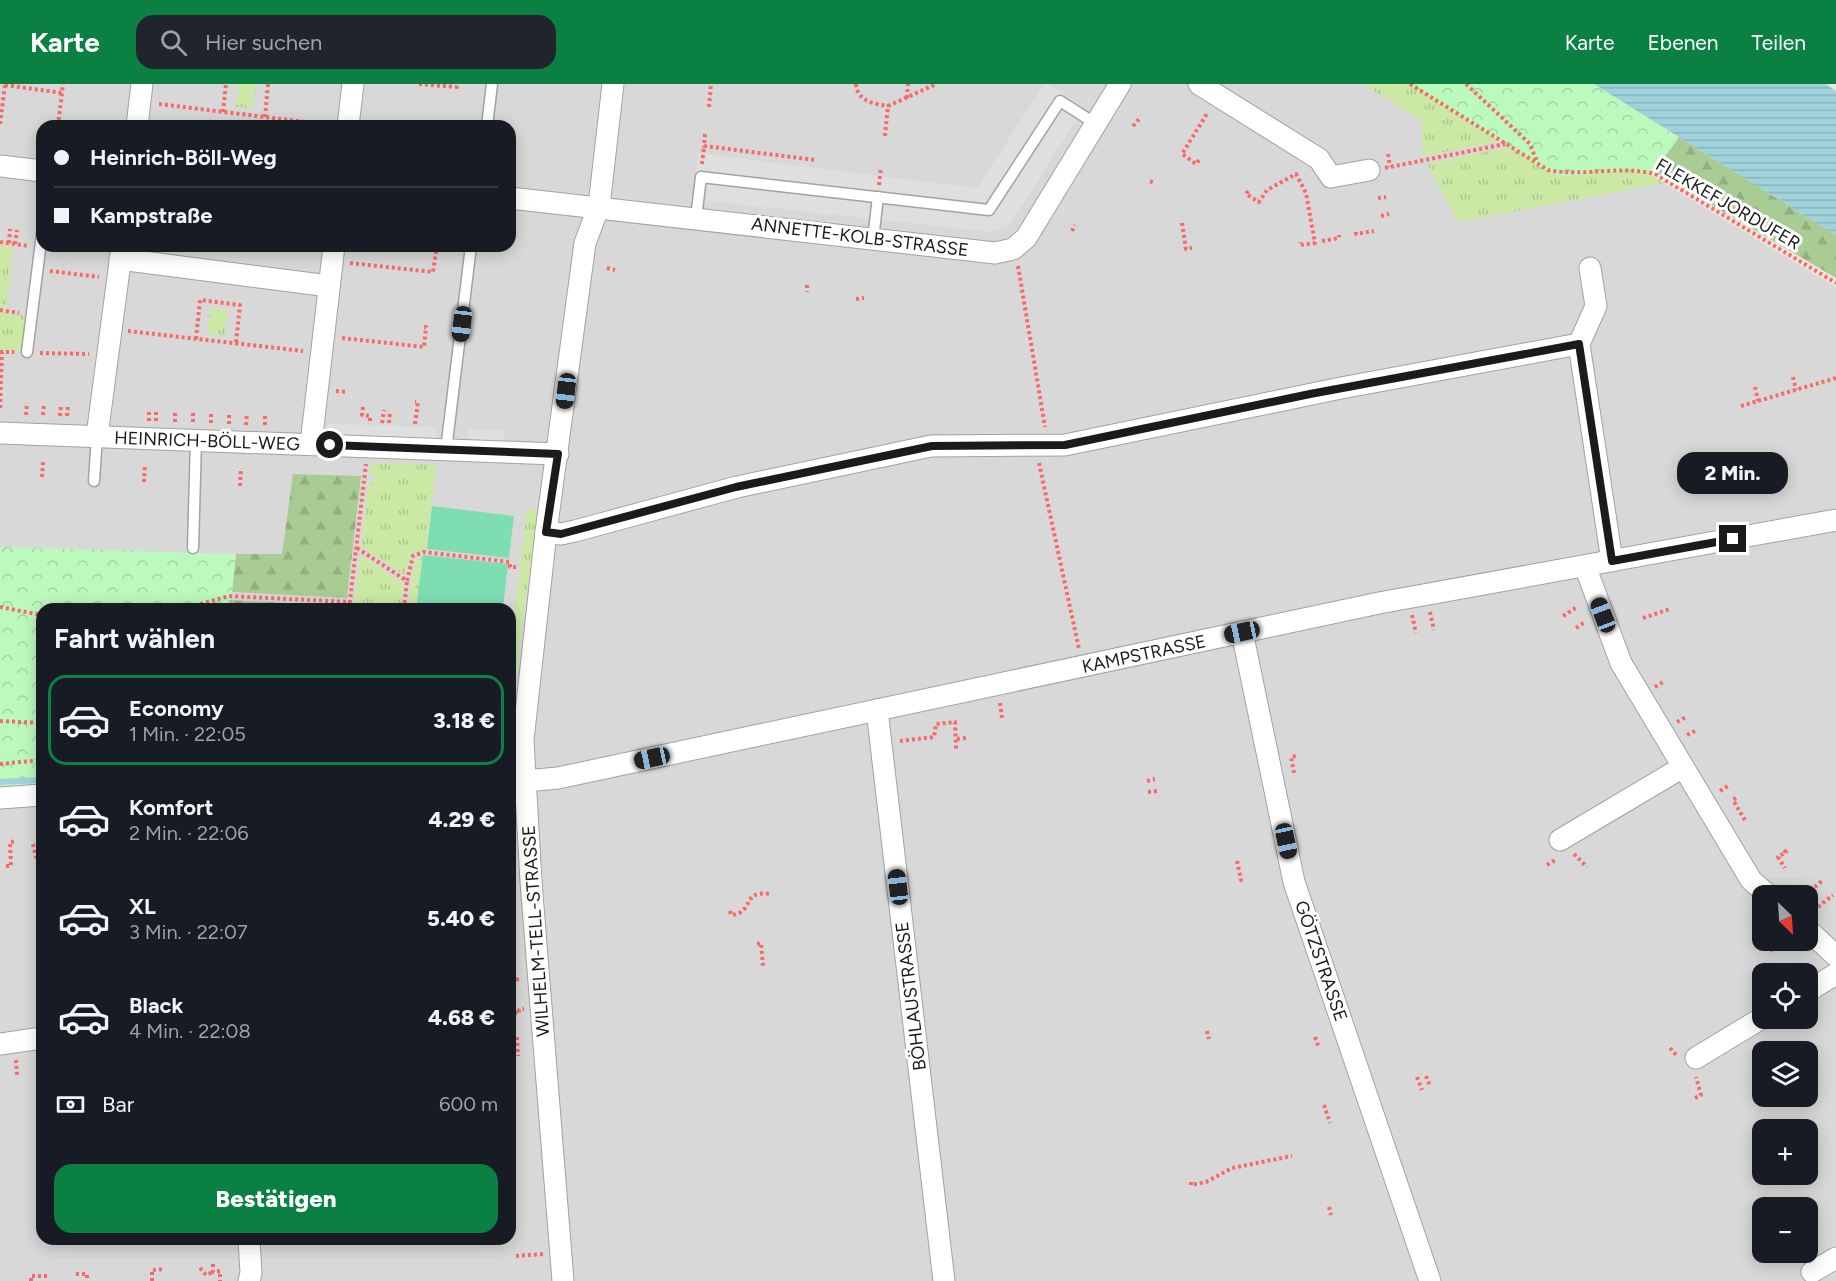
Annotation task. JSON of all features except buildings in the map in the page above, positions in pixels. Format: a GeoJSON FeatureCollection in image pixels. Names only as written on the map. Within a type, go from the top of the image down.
{"type":"FeatureCollection","features":[{"type":"Feature","properties":{"kind":"street"},"geometry":{"type":"LineString","coordinates":[[349,120],[353,84]]}},
{"type":"Feature","properties":{"kind":"street","name":"WILHELM-TELL-STRASSE"},"geometry":{"type":"LineString","coordinates":[[564,1281],[525,781],[517,760],[527,702],[546,532],[585,243],[599,206],[613,84]]}},
{"type":"Feature","properties":{"kind":"street","name":"ANNETTE-KOLB-STRASSE"},"geometry":{"type":"LineString","coordinates":[[516,199],[599,206],[995,253],[1013,249],[1026,238],[1120,84]]}},
{"type":"Feature","properties":{"kind":"street"},"geometry":{"type":"LineString","coordinates":[[1199,84],[1319,159],[1331,177],[1369,170]]}},
{"type":"Feature","properties":{"kind":"street"},"geometry":{"type":"LineString","coordinates":[[138,120],[141,93]]}},
{"type":"Feature","properties":{"kind":"street"},"geometry":{"type":"LineString","coordinates":[[0,166],[36,170]]}},
{"type":"Feature","properties":{"kind":"street"},"geometry":{"type":"LineString","coordinates":[[310,444],[333,253]]}},
{"type":"Feature","properties":{"kind":"street"},"geometry":{"type":"LineString","coordinates":[[98,436],[120,261],[329,286]]}},
{"type":"Feature","properties":{"kind":"street"},"geometry":{"type":"LineString","coordinates":[[1590,267],[1596,306],[1579,344],[1612,561]]}},
{"type":"Feature","properties":{"kind":"street"},"geometry":{"type":"LineString","coordinates":[[546,532],[561,534],[575,531],[736,487],[932,446],[1065,445],[1320,392],[1579,344]]}},
{"type":"Feature","properties":{"kind":"street","name":"HEINRICH-BÖLL-WEG"},"geometry":{"type":"LineString","coordinates":[[0,433],[98,436],[195,432],[310,444],[558,454]]}},
{"type":"Feature","properties":{"kind":"street","name":"KAMPSTRASSE"},"geometry":{"type":"LineString","coordinates":[[525,781],[558,778],[1394,600],[1836,520]]}},
{"type":"Feature","properties":{"kind":"street"},"geometry":{"type":"LineString","coordinates":[[1585,566],[1621,663],[1751,880],[1756,885]]}},
{"type":"Feature","properties":{"kind":"street","name":"GÖTZSTRASSE"},"geometry":{"type":"LineString","coordinates":[[1242,632],[1294,882],[1430,1281]]}},
{"type":"Feature","properties":{"kind":"street","name":"BÖHLAUSTRASSE"},"geometry":{"type":"LineString","coordinates":[[877,710],[944,1281]]}},
{"type":"Feature","properties":{"kind":"street"},"geometry":{"type":"LineString","coordinates":[[1563,850],[1683,767]]}},
{"type":"Feature","properties":{"kind":"street"},"geometry":{"type":"LineString","coordinates":[[0,798],[36,795]]}},
{"type":"Feature","properties":{"kind":"street"},"geometry":{"type":"LineString","coordinates":[[1818,939],[1836,956]]}},
{"type":"Feature","properties":{"kind":"street"},"geometry":{"type":"LineString","coordinates":[[1818,986],[1836,974]]}},
{"type":"Feature","properties":{"kind":"street"},"geometry":{"type":"LineString","coordinates":[[1689,1062],[1752,1024]]}},
{"type":"Feature","properties":{"kind":"street"},"geometry":{"type":"LineString","coordinates":[[0,1044],[36,1039]]}},
{"type":"Feature","properties":{"kind":"street"},"geometry":{"type":"LineString","coordinates":[[249,1245],[251,1273],[249,1281]]}},
{"type":"Feature","properties":{"kind":"street"},"geometry":{"type":"LineString","coordinates":[[1812,1272],[1836,1258]]}},
{"type":"Feature","properties":{"kind":"lane"},"geometry":{"type":"LineString","coordinates":[[488,120],[492,84]]}},
{"type":"Feature","properties":{"kind":"lane"},"geometry":{"type":"LineString","coordinates":[[696,218],[701,177],[989,210],[1060,101],[1096,124]]}},
{"type":"Feature","properties":{"kind":"lane"},"geometry":{"type":"LineString","coordinates":[[873,239],[878,197]]}},
{"type":"Feature","properties":{"kind":"lane"},"geometry":{"type":"LineString","coordinates":[[27,352],[40,252]]}},
{"type":"Feature","properties":{"kind":"lane"},"geometry":{"type":"LineString","coordinates":[[446,450],[470,252]]}},
{"type":"Feature","properties":{"kind":"lane"},"geometry":{"type":"LineString","coordinates":[[193,548],[195,432]]}},
{"type":"Feature","properties":{"kind":"lane"},"geometry":{"type":"LineString","coordinates":[[94,481],[98,436]]}},
{"type":"Feature","properties":{"kind":"path"},"geometry":{"type":"LineString","coordinates":[[59,120],[63,84]]}},
{"type":"Feature","properties":{"kind":"path"},"geometry":{"type":"LineString","coordinates":[[223,112],[226,84]]}},
{"type":"Feature","properties":{"kind":"path"},"geometry":{"type":"LineString","coordinates":[[265,117],[268,84]]}},
{"type":"Feature","properties":{"kind":"path"},"geometry":{"type":"LineString","coordinates":[[419,84],[456,87],[457,84]]}},
{"type":"Feature","properties":{"kind":"path"},"geometry":{"type":"LineString","coordinates":[[708,107],[711,84]]}},
{"type":"Feature","properties":{"kind":"path"},"geometry":{"type":"LineString","coordinates":[[856,84],[858,93],[864,100],[888,106],[936,84]]}},
{"type":"Feature","properties":{"kind":"path"},"geometry":{"type":"LineString","coordinates":[[907,99],[908,84]]}},
{"type":"Feature","properties":{"kind":"path","name":"FLEKKEFJORDUFER"},"geometry":{"type":"LineString","coordinates":[[1410,84],[1548,170],[1561,172],[1635,169],[1655,174],[1836,283]]}},
{"type":"Feature","properties":{"kind":"path"},"geometry":{"type":"LineString","coordinates":[[1466,84],[1530,144],[1537,163]]}},
{"type":"Feature","properties":{"kind":"path"},"geometry":{"type":"LineString","coordinates":[[0,124],[5,85],[62,93]]}},
{"type":"Feature","properties":{"kind":"path"},"geometry":{"type":"LineString","coordinates":[[141,93],[176,104],[223,112],[312,120]]}},
{"type":"Feature","properties":{"kind":"path"},"geometry":{"type":"LineString","coordinates":[[1199,160],[1196,164],[1182,154],[1218,96]]}},
{"type":"Feature","properties":{"kind":"path"},"geometry":{"type":"LineString","coordinates":[[885,136],[888,106]]}},
{"type":"Feature","properties":{"kind":"path"},"geometry":{"type":"LineString","coordinates":[[1133,126],[1140,118]]}},
{"type":"Feature","properties":{"kind":"path"},"geometry":{"type":"LineString","coordinates":[[705,134],[704,146],[816,160]]}},
{"type":"Feature","properties":{"kind":"path"},"geometry":{"type":"LineString","coordinates":[[1369,170],[1505,144]]}},
{"type":"Feature","properties":{"kind":"path"},"geometry":{"type":"LineString","coordinates":[[1388,154],[1390,167]]}},
{"type":"Feature","properties":{"kind":"path"},"geometry":{"type":"LineString","coordinates":[[1248,191],[1246,194],[1259,202],[1267,190],[1296,174],[1306,193],[1315,243],[1300,246],[1300,242]]}},
{"type":"Feature","properties":{"kind":"path"},"geometry":{"type":"LineString","coordinates":[[1378,198],[1386,196]]}},
{"type":"Feature","properties":{"kind":"path"},"geometry":{"type":"LineString","coordinates":[[1381,216],[1389,214]]}},
{"type":"Feature","properties":{"kind":"path"},"geometry":{"type":"LineString","coordinates":[[1182,224],[1186,249],[1192,249]]}},
{"type":"Feature","properties":{"kind":"path"},"geometry":{"type":"LineString","coordinates":[[1071,231],[1075,225]]}},
{"type":"Feature","properties":{"kind":"path"},"geometry":{"type":"LineString","coordinates":[[9,243],[10,229]]}},
{"type":"Feature","properties":{"kind":"path"},"geometry":{"type":"LineString","coordinates":[[15,244],[17,230]]}},
{"type":"Feature","properties":{"kind":"path"},"geometry":{"type":"LineString","coordinates":[[1356,232],[1356,234],[1374,231]]}},
{"type":"Feature","properties":{"kind":"path"},"geometry":{"type":"LineString","coordinates":[[1322,241],[1339,238],[1339,235]]}},
{"type":"Feature","properties":{"kind":"path"},"geometry":{"type":"LineString","coordinates":[[0,242],[36,247]]}},
{"type":"Feature","properties":{"kind":"path"},"geometry":{"type":"LineString","coordinates":[[333,253],[364,264],[433,272],[436,252]]}},
{"type":"Feature","properties":{"kind":"path"},"geometry":{"type":"LineString","coordinates":[[364,264],[365,257]]}},
{"type":"Feature","properties":{"kind":"path"},"geometry":{"type":"LineString","coordinates":[[1016,258],[1023,278],[1045,428]]}},
{"type":"Feature","properties":{"kind":"path"},"geometry":{"type":"LineString","coordinates":[[386,267],[387,260]]}},
{"type":"Feature","properties":{"kind":"path"},"geometry":{"type":"LineString","coordinates":[[38,269],[120,261]]}},
{"type":"Feature","properties":{"kind":"path"},"geometry":{"type":"LineString","coordinates":[[393,268],[394,261]]}},
{"type":"Feature","properties":{"kind":"path"},"geometry":{"type":"LineString","coordinates":[[413,270],[414,263]]}},
{"type":"Feature","properties":{"kind":"path"},"geometry":{"type":"LineString","coordinates":[[607,268],[615,270]]}},
{"type":"Feature","properties":{"kind":"path"},"geometry":{"type":"LineString","coordinates":[[807,285],[807,292]]}},
{"type":"Feature","properties":{"kind":"path"},"geometry":{"type":"LineString","coordinates":[[856,299],[864,298]]}},
{"type":"Feature","properties":{"kind":"path"},"geometry":{"type":"LineString","coordinates":[[196,339],[200,300],[240,305],[236,343]]}},
{"type":"Feature","properties":{"kind":"path"},"geometry":{"type":"LineString","coordinates":[[111,329],[148,331],[196,339],[283,347],[366,341],[391,344],[400,341],[423,347],[426,327],[424,327]]}},
{"type":"Feature","properties":{"kind":"path"},"geometry":{"type":"LineString","coordinates":[[366,335],[366,341]]}},
{"type":"Feature","properties":{"kind":"path"},"geometry":{"type":"LineString","coordinates":[[373,341],[374,336]]}},
{"type":"Feature","properties":{"kind":"path"},"geometry":{"type":"LineString","coordinates":[[391,338],[391,344]]}},
{"type":"Feature","properties":{"kind":"path"},"geometry":{"type":"LineString","coordinates":[[0,408],[1,352],[108,355]]}},
{"type":"Feature","properties":{"kind":"path"},"geometry":{"type":"LineString","coordinates":[[1793,377],[1796,390]]}},
{"type":"Feature","properties":{"kind":"path"},"geometry":{"type":"LineString","coordinates":[[1741,406],[1836,378]]}},
{"type":"Feature","properties":{"kind":"path"},"geometry":{"type":"LineString","coordinates":[[1755,387],[1758,401]]}},
{"type":"Feature","properties":{"kind":"path"},"geometry":{"type":"LineString","coordinates":[[415,402],[418,402],[415,424]]}},
{"type":"Feature","properties":{"kind":"path"},"geometry":{"type":"LineString","coordinates":[[26,418],[27,403]]}},
{"type":"Feature","properties":{"kind":"path"},"geometry":{"type":"LineString","coordinates":[[43,418],[44,404]]}},
{"type":"Feature","properties":{"kind":"path"},"geometry":{"type":"LineString","coordinates":[[60,419],[61,405]]}},
{"type":"Feature","properties":{"kind":"path"},"geometry":{"type":"LineString","coordinates":[[67,419],[68,405]]}},
{"type":"Feature","properties":{"kind":"path"},"geometry":{"type":"LineString","coordinates":[[363,407],[362,415],[370,416],[370,423]]}},
{"type":"Feature","properties":{"kind":"path"},"geometry":{"type":"LineString","coordinates":[[149,410],[149,422]]}},
{"type":"Feature","properties":{"kind":"path"},"geometry":{"type":"LineString","coordinates":[[156,410],[156,423]]}},
{"type":"Feature","properties":{"kind":"path"},"geometry":{"type":"LineString","coordinates":[[382,423],[384,410]]}},
{"type":"Feature","properties":{"kind":"path"},"geometry":{"type":"LineString","coordinates":[[175,411],[175,423]]}},
{"type":"Feature","properties":{"kind":"path"},"geometry":{"type":"LineString","coordinates":[[193,411],[195,432]]}},
{"type":"Feature","properties":{"kind":"path"},"geometry":{"type":"LineString","coordinates":[[388,423],[390,411]]}},
{"type":"Feature","properties":{"kind":"path"},"geometry":{"type":"LineString","coordinates":[[211,412],[211,424]]}},
{"type":"Feature","properties":{"kind":"path"},"geometry":{"type":"LineString","coordinates":[[229,412],[229,425]]}},
{"type":"Feature","properties":{"kind":"path"},"geometry":{"type":"LineString","coordinates":[[246,426],[247,413]]}},
{"type":"Feature","properties":{"kind":"path"},"geometry":{"type":"LineString","coordinates":[[265,426],[266,414]]}},
{"type":"Feature","properties":{"kind":"path"},"geometry":{"type":"LineString","coordinates":[[204,603],[229,596],[350,602],[368,447]]}},
{"type":"Feature","properties":{"kind":"path"},"geometry":{"type":"LineString","coordinates":[[42,477],[43,462]]}},
{"type":"Feature","properties":{"kind":"path"},"geometry":{"type":"LineString","coordinates":[[144,482],[145,465]]}},
{"type":"Feature","properties":{"kind":"path"},"geometry":{"type":"LineString","coordinates":[[240,486],[241,468]]}},
{"type":"Feature","properties":{"kind":"path"},"geometry":{"type":"LineString","coordinates":[[1041,472],[1080,656]]}},
{"type":"Feature","properties":{"kind":"path"},"geometry":{"type":"LineString","coordinates":[[357,548],[407,581]]}},
{"type":"Feature","properties":{"kind":"path"},"geometry":{"type":"LineString","coordinates":[[405,603],[413,556],[424,552],[510,562],[510,567],[516,567]]}},
{"type":"Feature","properties":{"kind":"path"},"geometry":{"type":"LineString","coordinates":[[0,607],[36,614]]}},
{"type":"Feature","properties":{"kind":"path"},"geometry":{"type":"LineString","coordinates":[[1430,607],[1434,630]]}},
{"type":"Feature","properties":{"kind":"path"},"geometry":{"type":"LineString","coordinates":[[1563,616],[1577,607]]}},
{"type":"Feature","properties":{"kind":"path"},"geometry":{"type":"LineString","coordinates":[[1643,618],[1670,609]]}},
{"type":"Feature","properties":{"kind":"path"},"geometry":{"type":"LineString","coordinates":[[1412,610],[1416,633]]}},
{"type":"Feature","properties":{"kind":"path"},"geometry":{"type":"LineString","coordinates":[[1576,628],[1584,623]]}},
{"type":"Feature","properties":{"kind":"path"},"geometry":{"type":"LineString","coordinates":[[1000,699],[1002,718]]}},
{"type":"Feature","properties":{"kind":"path"},"geometry":{"type":"LineString","coordinates":[[0,721],[36,723]]}},
{"type":"Feature","properties":{"kind":"path"},"geometry":{"type":"LineString","coordinates":[[895,741],[934,737],[936,724],[955,722],[956,749]]}},
{"type":"Feature","properties":{"kind":"path"},"geometry":{"type":"LineString","coordinates":[[957,739],[966,738]]}},
{"type":"Feature","properties":{"kind":"path"},"geometry":{"type":"LineString","coordinates":[[1294,773],[1291,757],[1296,756]]}},
{"type":"Feature","properties":{"kind":"path"},"geometry":{"type":"LineString","coordinates":[[0,765],[36,761]]}},
{"type":"Feature","properties":{"kind":"path"},"geometry":{"type":"LineString","coordinates":[[1147,781],[1155,779]]}},
{"type":"Feature","properties":{"kind":"path"},"geometry":{"type":"LineString","coordinates":[[1148,792],[1157,790]]}},
{"type":"Feature","properties":{"kind":"path"},"geometry":{"type":"LineString","coordinates":[[1736,798],[1733,800],[1746,822]]}},
{"type":"Feature","properties":{"kind":"path"},"geometry":{"type":"LineString","coordinates":[[6,867],[11,866],[10,842],[17,841]]}},
{"type":"Feature","properties":{"kind":"path"},"geometry":{"type":"LineString","coordinates":[[33,844],[36,857]]}},
{"type":"Feature","properties":{"kind":"path"},"geometry":{"type":"LineString","coordinates":[[1547,865],[1563,850],[1587,867]]}},
{"type":"Feature","properties":{"kind":"path"},"geometry":{"type":"LineString","coordinates":[[1784,850],[1786,852],[1778,857],[1785,868]]}},
{"type":"Feature","properties":{"kind":"path"},"geometry":{"type":"LineString","coordinates":[[1237,861],[1241,880],[1245,881]]}},
{"type":"Feature","properties":{"kind":"path"},"geometry":{"type":"LineString","coordinates":[[1818,886],[1822,881]]}},
{"type":"Feature","properties":{"kind":"path"},"geometry":{"type":"LineString","coordinates":[[730,911],[731,915],[741,914],[746,910],[750,898],[759,893],[770,894]]}},
{"type":"Feature","properties":{"kind":"path"},"geometry":{"type":"LineString","coordinates":[[1818,907],[1833,895]]}},
{"type":"Feature","properties":{"kind":"path"},"geometry":{"type":"LineString","coordinates":[[758,944],[761,944],[763,966]]}},
{"type":"Feature","properties":{"kind":"path"},"geometry":{"type":"LineString","coordinates":[[1207,1031],[1209,1039]]}},
{"type":"Feature","properties":{"kind":"path"},"geometry":{"type":"LineString","coordinates":[[517,1037],[519,1056]]}},
{"type":"Feature","properties":{"kind":"path"},"geometry":{"type":"LineString","coordinates":[[1315,1037],[1319,1048]]}},
{"type":"Feature","properties":{"kind":"path"},"geometry":{"type":"LineString","coordinates":[[1671,1048],[1689,1062],[1701,1095],[1695,1098]]}},
{"type":"Feature","properties":{"kind":"path"},"geometry":{"type":"LineString","coordinates":[[1426,1076],[1430,1086]]}},
{"type":"Feature","properties":{"kind":"path"},"geometry":{"type":"LineString","coordinates":[[1417,1077],[1422,1090]]}},
{"type":"Feature","properties":{"kind":"path"},"geometry":{"type":"LineString","coordinates":[[1324,1105],[1330,1123]]}},
{"type":"Feature","properties":{"kind":"path"},"geometry":{"type":"LineString","coordinates":[[1191,1182],[1191,1185],[1206,1182],[1232,1167],[1292,1156]]}},
{"type":"Feature","properties":{"kind":"path"},"geometry":{"type":"LineString","coordinates":[[1329,1207],[1331,1215]]}},
{"type":"Feature","properties":{"kind":"path"},"geometry":{"type":"LineString","coordinates":[[516,1256],[547,1254]]}},
{"type":"Feature","properties":{"kind":"path"},"geometry":{"type":"LineString","coordinates":[[213,1264],[213,1272]]}},
{"type":"Feature","properties":{"kind":"path"},"geometry":{"type":"LineString","coordinates":[[200,1268],[206,1275],[220,1271],[220,1281]]}},
{"type":"Feature","properties":{"kind":"path"},"geometry":{"type":"LineString","coordinates":[[152,1281],[152,1270],[165,1269]]}},
{"type":"Feature","properties":{"kind":"path"},"geometry":{"type":"LineString","coordinates":[[76,1274],[87,1274],[87,1281]]}},
{"type":"Feature","properties":{"kind":"path"},"geometry":{"type":"LineString","coordinates":[[31,1281],[31,1276],[47,1276]]}},
{"type":"Feature","properties":{"kind":"shaded area"},"geometry":{"type":"Polygon","coordinates":[[[0,84],[1409,84],[1525,157],[1647,173],[1836,287],[1836,1281],[0,1281],[0,84]]]}},
{"type":"Feature","properties":{"kind":"shaded area"},"geometry":{"type":"Polygon","coordinates":[[[1044,84],[1049,84],[1084,107],[1010,225],[990,232],[693,199],[698,153],[977,188],[1044,84]]]}},
{"type":"Feature","properties":{"kind":"shaded area"},"geometry":{"type":"Polygon","coordinates":[[[328,424],[437,427],[436,441],[328,438],[328,424]]]}},
{"type":"Feature","properties":{"kind":"shaded area"},"geometry":{"type":"Polygon","coordinates":[[[469,429],[504,430],[504,443],[468,441],[469,429]]]}},
{"type":"Feature","properties":{"kind":"green space"},"geometry":{"type":"Polygon","coordinates":[[[238,84],[256,84],[255,94],[252,94],[253,109],[236,107],[237,95],[240,92],[237,91],[238,84]]]}},
{"type":"Feature","properties":{"kind":"green space"},"geometry":{"type":"Polygon","coordinates":[[[1363,84],[1409,84],[1498,140],[1494,143],[1422,156],[1422,121],[1363,84]]]}},
{"type":"Feature","properties":{"kind":"green space"},"geometry":{"type":"Polygon","coordinates":[[[1409,84],[1594,84],[1679,137],[1654,171],[1563,176],[1549,172],[1409,84]]]}},
{"type":"Feature","properties":{"kind":"green space"},"geometry":{"type":"Polygon","coordinates":[[[1679,137],[1836,235],[1836,278],[1654,171],[1679,137]]]}},
{"type":"Feature","properties":{"kind":"green space"},"geometry":{"type":"Polygon","coordinates":[[[1509,147],[1549,171],[1563,176],[1624,171],[1647,173],[1665,183],[1458,222],[1427,164],[1509,147]]]}},
{"type":"Feature","properties":{"kind":"green space"},"geometry":{"type":"Polygon","coordinates":[[[0,245],[13,247],[6,308],[0,307],[0,245]]]}},
{"type":"Feature","properties":{"kind":"green space"},"geometry":{"type":"Polygon","coordinates":[[[210,308],[228,310],[227,320],[224,321],[226,323],[225,335],[207,333],[209,321],[212,319],[209,318],[210,308]]]}},
{"type":"Feature","properties":{"kind":"green space"},"geometry":{"type":"Polygon","coordinates":[[[0,312],[27,316],[23,350],[0,350],[0,312]]]}},
{"type":"Feature","properties":{"kind":"green space"},"geometry":{"type":"Polygon","coordinates":[[[371,463],[436,464],[427,549],[412,554],[405,575],[361,547],[368,486],[376,475],[369,474],[371,463]]]}},
{"type":"Feature","properties":{"kind":"green space"},"geometry":{"type":"Polygon","coordinates":[[[293,474],[361,476],[347,598],[232,592],[236,554],[282,554],[293,474]]]}},
{"type":"Feature","properties":{"kind":"green space"},"geometry":{"type":"Polygon","coordinates":[[[432,506],[514,516],[509,558],[427,549],[432,506]]]}},
{"type":"Feature","properties":{"kind":"green space"},"geometry":{"type":"Polygon","coordinates":[[[527,509],[542,510],[539,536],[534,536],[518,657],[523,664],[522,673],[516,666],[516,603],[527,509]]]}},
{"type":"Feature","properties":{"kind":"green space"},"geometry":{"type":"Polygon","coordinates":[[[0,547],[236,554],[232,592],[228,603],[36,603],[36,786],[0,789],[0,547]]]}},
{"type":"Feature","properties":{"kind":"green space"},"geometry":{"type":"Polygon","coordinates":[[[423,555],[508,564],[504,603],[417,603],[423,555]]]}},
{"type":"Feature","properties":{"kind":"green space"},"geometry":{"type":"Polygon","coordinates":[[[360,557],[365,557],[403,583],[402,603],[354,603],[360,557]]]}},
{"type":"Feature","properties":{"kind":"green space"},"geometry":{"type":"Polygon","coordinates":[[[423,557],[417,603],[408,603],[415,560],[423,557]]]}},
{"type":"Feature","properties":{"kind":"green space"},"geometry":{"type":"Polygon","coordinates":[[[228,600],[286,603],[227,603],[228,600]]]}},
{"type":"Feature","properties":{"kind":"water"},"geometry":{"type":"Polygon","coordinates":[[[1594,84],[1826,84],[1836,91],[1836,235],[1594,84]]]}},
{"type":"Feature","properties":{"kind":"waterway"},"geometry":{"type":"LineString","coordinates":[[0,782],[36,780]]}},
{"type":"Feature","properties":{"kind":"route"},"geometry":{"type":"LineString","coordinates":[[330,445],[558,454],[546,532],[561,534],[736,487],[932,446],[948,448],[1065,445],[1310,394],[1579,344],[1612,561],[1733,539]]}}]}
